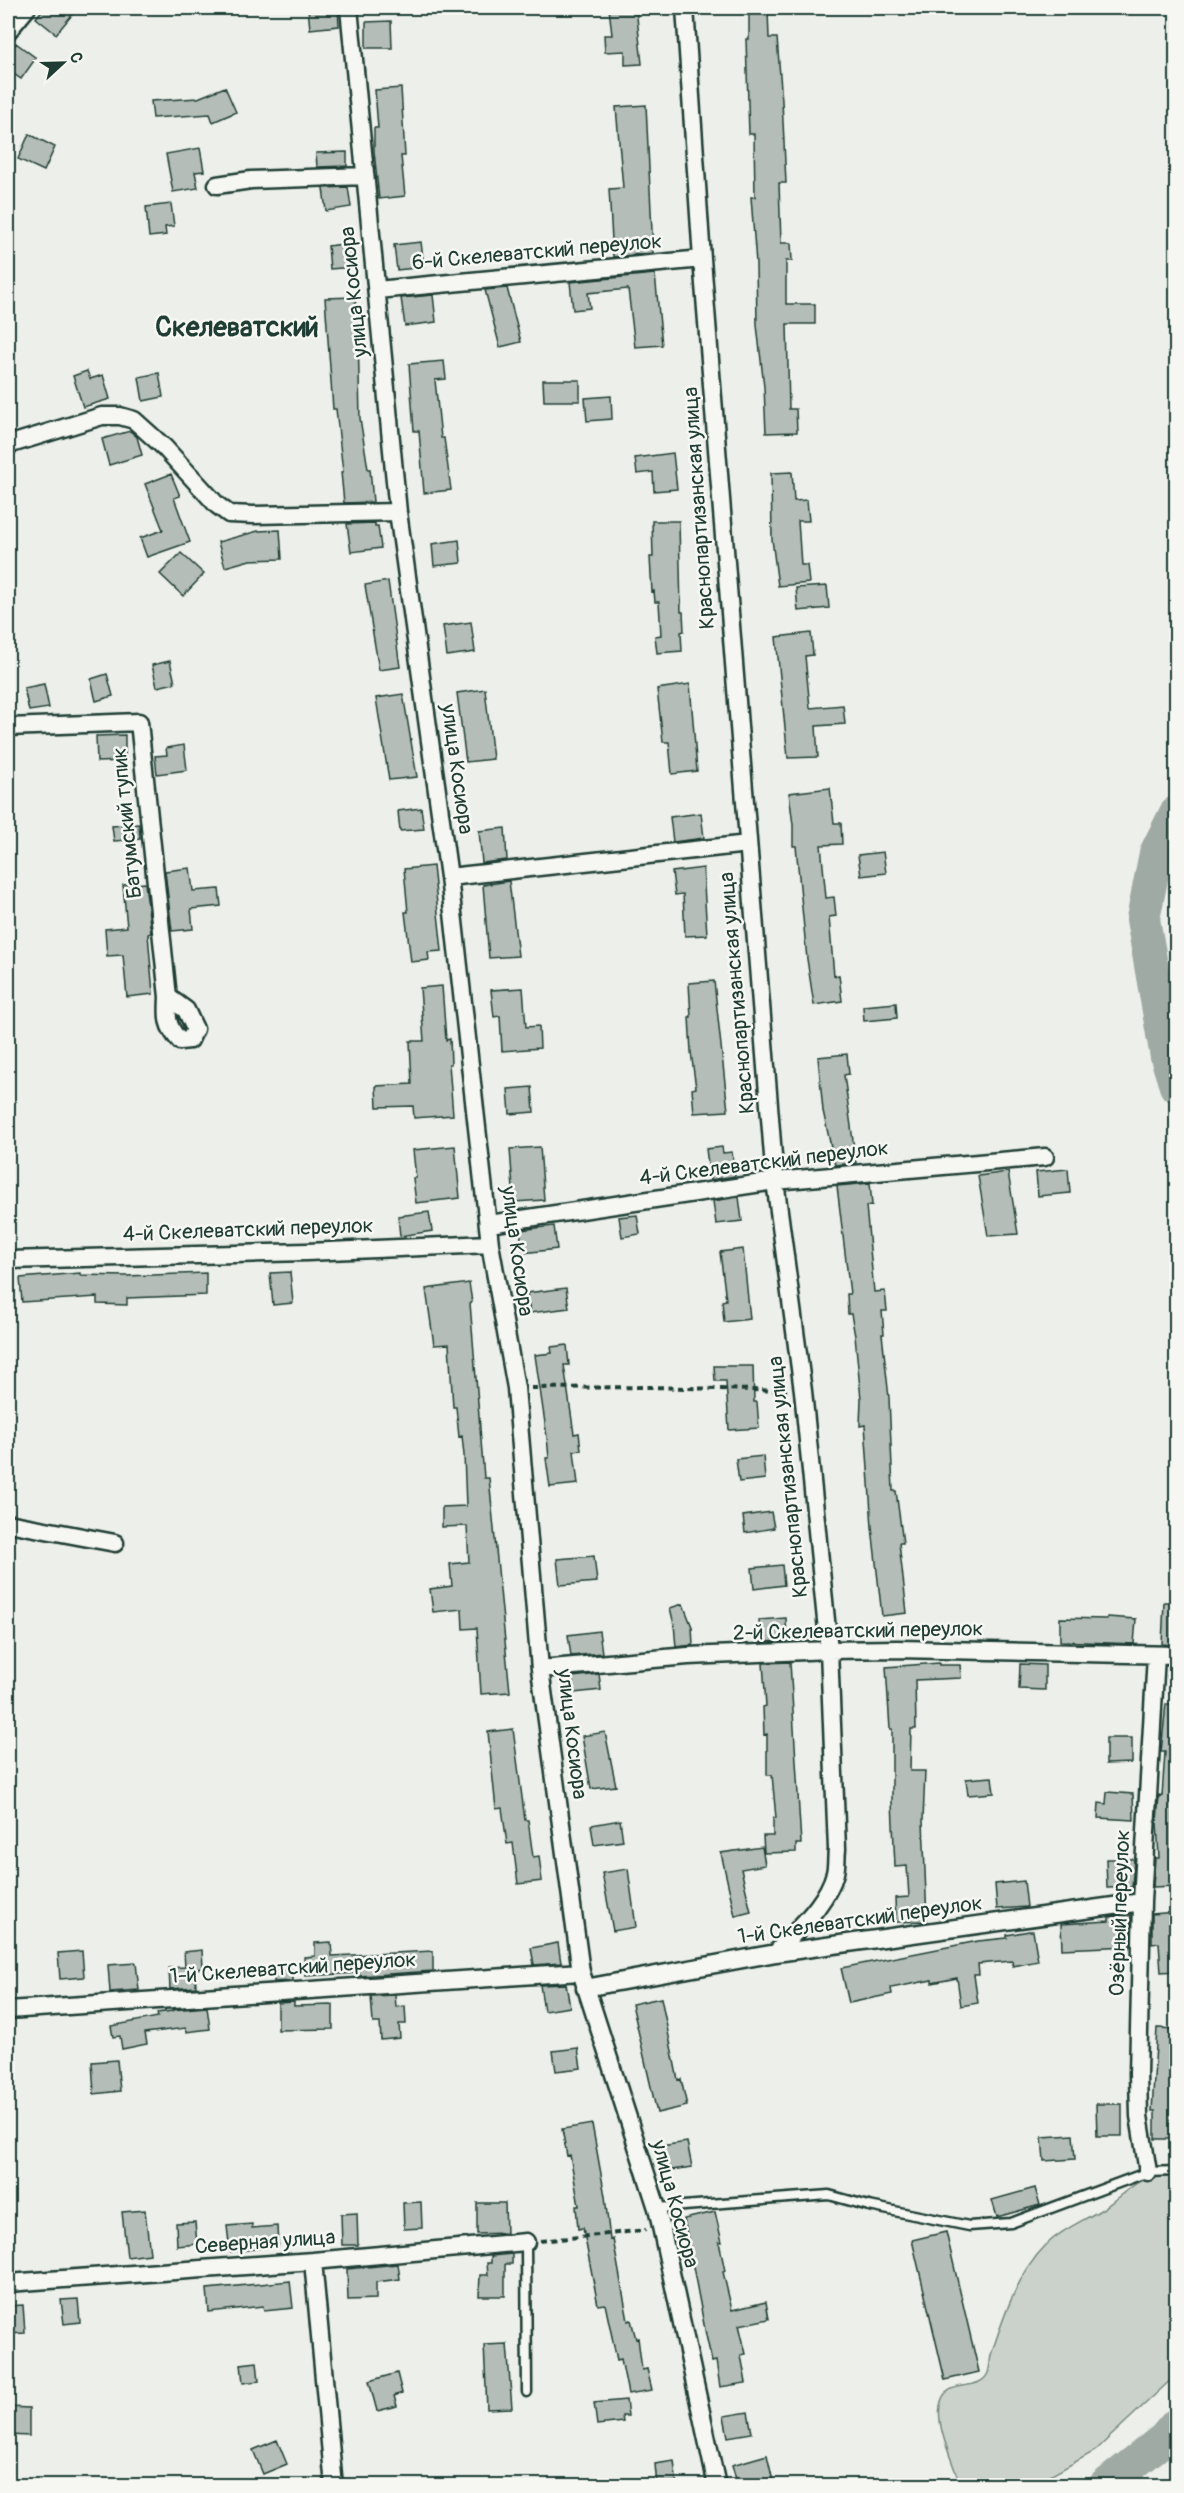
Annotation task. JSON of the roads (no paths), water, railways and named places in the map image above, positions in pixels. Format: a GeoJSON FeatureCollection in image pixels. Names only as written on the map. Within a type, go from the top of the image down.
{"type":"FeatureCollection","features":[{"type":"Feature","properties":{"kind":"street"},"geometry":{"type":"LineString","coordinates":[[8,31],[27,8]]}},
{"type":"Feature","properties":{"kind":"street","name":"улица Косиора"},"geometry":{"type":"LineString","coordinates":[[349,8],[398,512],[449,877],[490,1244],[516,1388],[540,1668],[583,1980],[657,2208],[717,2486]]}},
{"type":"Feature","properties":{"kind":"street","name":"Краснопартизанская улица"},"geometry":{"type":"LineString","coordinates":[[685,8],[702,259],[775,1180],[803,1391],[829,1650],[837,1849],[835,1872],[828,1890],[818,1904],[776,1953]]}},
{"type":"Feature","properties":{"kind":"street"},"geometry":{"type":"LineString","coordinates":[[217,185],[251,180],[365,176]]}},
{"type":"Feature","properties":{"kind":"street","name":"6-й Скелеватский переулок"},"geometry":{"type":"LineString","coordinates":[[376,290],[702,259]]}},
{"type":"Feature","properties":{"kind":"street"},"geometry":{"type":"LineString","coordinates":[[8,445],[102,416],[120,416],[134,420],[164,447],[217,505],[229,514],[398,512]]}},
{"type":"Feature","properties":{"kind":"street","name":"Батумский тупик"},"geometry":{"type":"LineString","coordinates":[[8,728],[139,722],[168,997],[167,1014],[170,1030],[180,1041],[190,1040],[195,1029],[186,1010],[168,997]]}},
{"type":"Feature","properties":{"kind":"street"},"geometry":{"type":"LineString","coordinates":[[449,877],[747,844]]}},
{"type":"Feature","properties":{"kind":"street","name":"4-й Скелеватский переулок"},"geometry":{"type":"LineString","coordinates":[[489,1224],[775,1180],[1045,1157]]}},
{"type":"Feature","properties":{"kind":"street","name":"4-й Скелеватский переулок"},"geometry":{"type":"LineString","coordinates":[[8,1260],[307,1252],[490,1244]]}},
{"type":"Feature","properties":{"kind":"street"},"geometry":{"type":"LineString","coordinates":[[8,1523],[115,1543]]}},
{"type":"Feature","properties":{"kind":"street","name":"2-й Скелеватский переулок"},"geometry":{"type":"LineString","coordinates":[[540,1668],[688,1656],[829,1650],[897,1649],[1176,1655]]}},
{"type":"Feature","properties":{"kind":"street","name":"Озёрный переулок"},"geometry":{"type":"LineString","coordinates":[[1148,2172],[1138,2116],[1142,1902],[1156,1655]]}},
{"type":"Feature","properties":{"kind":"street","name":"1-й Скелеватский переулок"},"geometry":{"type":"LineString","coordinates":[[8,2010],[583,1980],[1142,1902]]}},
{"type":"Feature","properties":{"kind":"street","name":"Северная улица"},"geometry":{"type":"LineString","coordinates":[[8,2283],[312,2261],[526,2242]]}},
{"type":"Feature","properties":{"kind":"street"},"geometry":{"type":"LineString","coordinates":[[312,2261],[335,2485]]}},
{"type":"Feature","properties":{"kind":"lane"},"geometry":{"type":"LineString","coordinates":[[657,2208],[829,2195],[869,2206],[969,2226],[1011,2223],[1148,2172],[1176,2171]]}},
{"type":"Feature","properties":{"kind":"lane"},"geometry":{"type":"LineString","coordinates":[[526,2242],[527,2392]]}},
{"type":"Feature","properties":{"kind":"waterway"},"geometry":{"type":"LineString","coordinates":[[1176,813],[1156,853],[1143,919],[1167,1057],[1176,1086]]}},
{"type":"Feature","properties":{"kind":"waterway"},"geometry":{"type":"LineString","coordinates":[[1105,2486],[1164,2439],[1176,2425]]}},
{"type":"Feature","properties":{"kind":"district","name":"Скелеватский"},"geometry":{"type":"Point","coordinates":[237,327]}}]}
